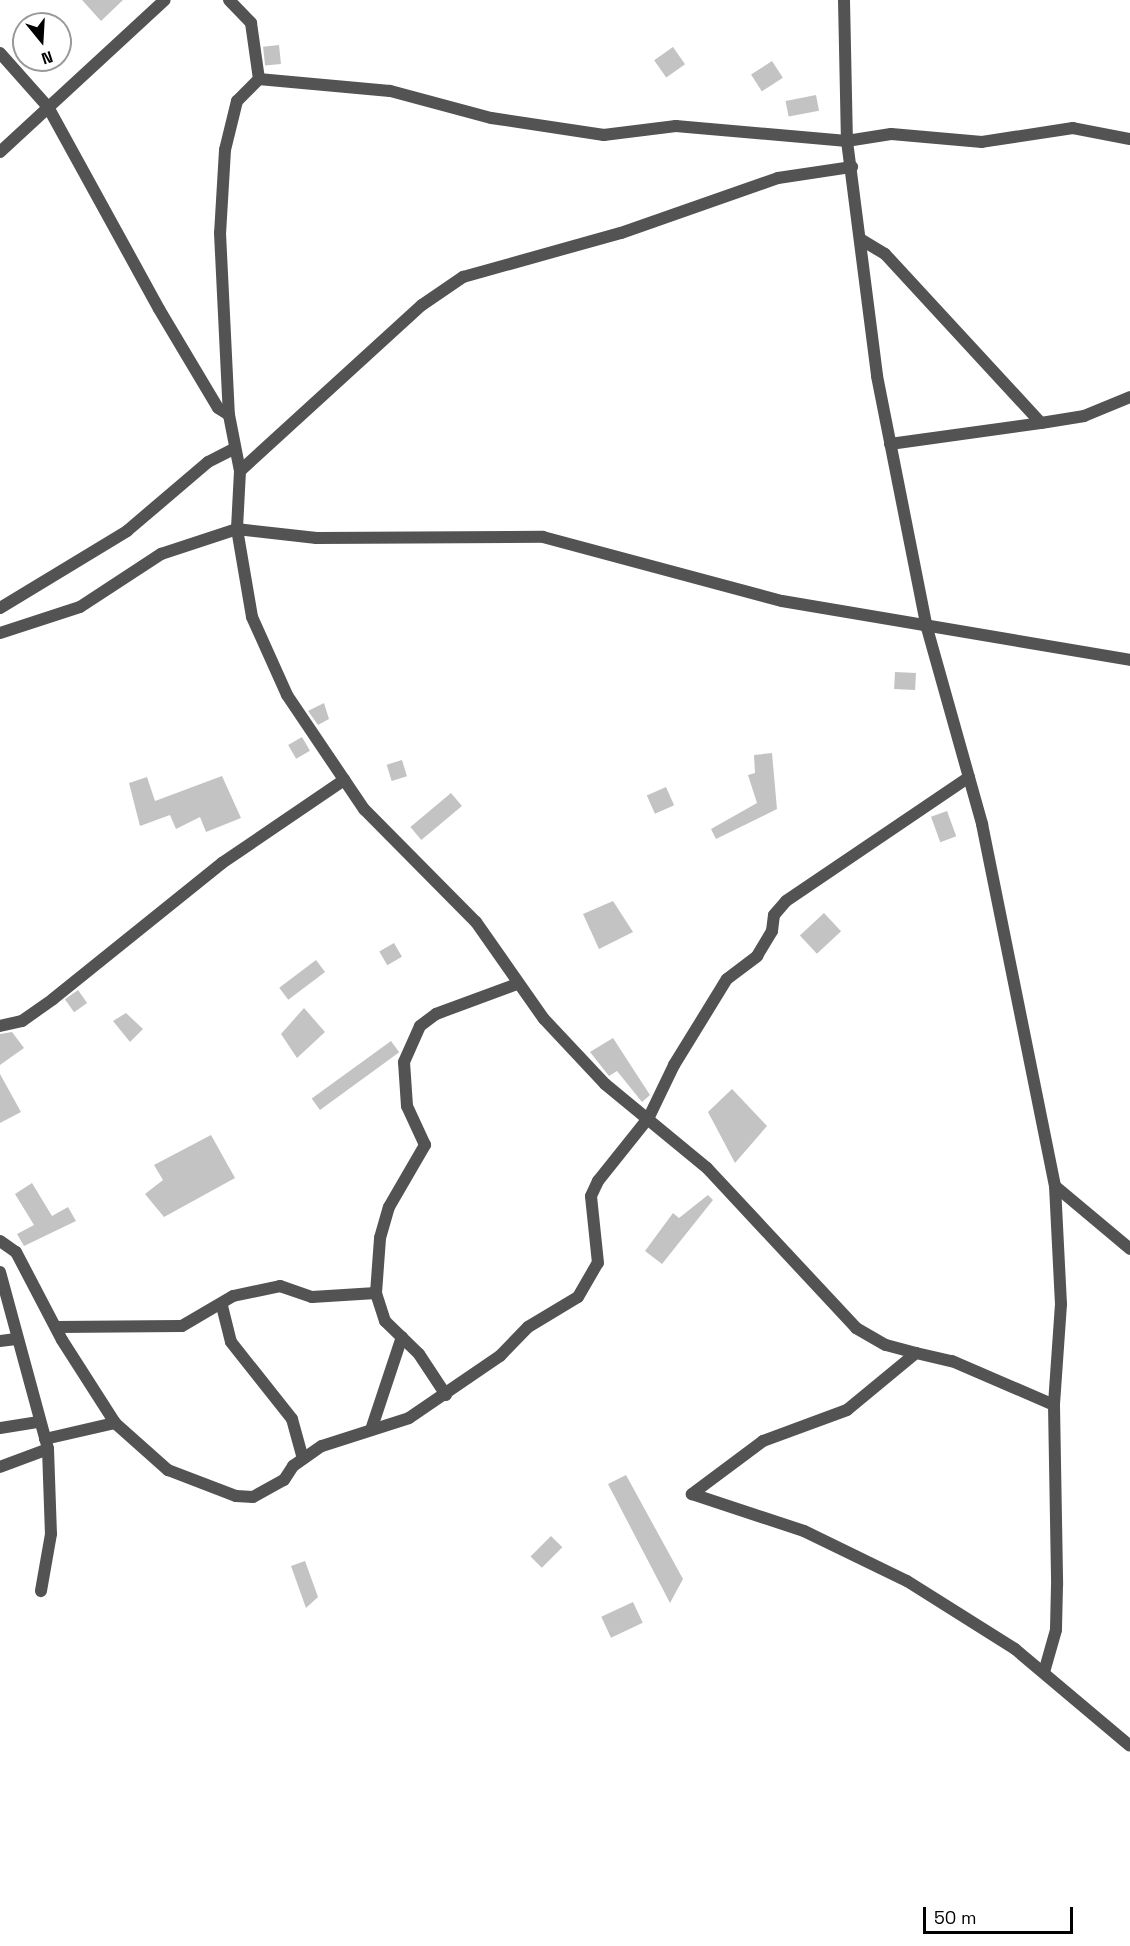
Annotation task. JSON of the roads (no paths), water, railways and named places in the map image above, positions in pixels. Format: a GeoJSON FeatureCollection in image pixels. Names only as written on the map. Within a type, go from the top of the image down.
{"type":"FeatureCollection","features":[{"type":"Feature","properties":{"kind":"street"},"geometry":{"type":"LineString","coordinates":[[0,152],[165,0]]}},
{"type":"Feature","properties":{"kind":"street"},"geometry":{"type":"LineString","coordinates":[[229,0],[251,23],[259,79]]}},
{"type":"Feature","properties":{"kind":"street"},"geometry":{"type":"LineString","coordinates":[[844,0],[847,141],[891,444],[927,628],[969,777],[1055,1186],[1061,1304],[1054,1405],[1056,1630],[1044,1672]]}},
{"type":"Feature","properties":{"kind":"street"},"geometry":{"type":"LineString","coordinates":[[0,54],[48,107],[159,309],[218,408],[229,415]]}},
{"type":"Feature","properties":{"kind":"street"},"geometry":{"type":"LineString","coordinates":[[259,79],[390,91],[491,118],[604,135],[676,126],[847,141],[891,134],[982,142],[1074,128],[1130,139]]}},
{"type":"Feature","properties":{"kind":"street"},"geometry":{"type":"LineString","coordinates":[[259,79],[237,101],[225,150],[220,233],[229,415],[240,471],[237,530],[252,617],[287,695],[364,809],[476,922],[517,984],[605,1084],[649,1117],[769,1231],[840,1313],[886,1345],[952,1361],[1054,1405]]}},
{"type":"Feature","properties":{"kind":"street"},"geometry":{"type":"LineString","coordinates":[[240,471],[422,305],[464,277],[621,233],[778,178],[852,167]]}},
{"type":"Feature","properties":{"kind":"street"},"geometry":{"type":"LineString","coordinates":[[860,238],[885,254],[1041,423]]}},
{"type":"Feature","properties":{"kind":"street"},"geometry":{"type":"LineString","coordinates":[[891,444],[1084,416],[1130,397]]}},
{"type":"Feature","properties":{"kind":"street"},"geometry":{"type":"LineString","coordinates":[[0,608],[128,531],[208,462],[235,448]]}},
{"type":"Feature","properties":{"kind":"street"},"geometry":{"type":"LineString","coordinates":[[0,633],[80,606],[161,554],[237,530],[316,538],[543,537],[782,601],[927,628],[1130,660]]}},
{"type":"Feature","properties":{"kind":"street"},"geometry":{"type":"LineString","coordinates":[[0,1241],[16,1252],[56,1327],[115,1423],[168,1470],[236,1496],[253,1497],[284,1480],[303,1459],[343,1435],[401,1422],[446,1395],[528,1327],[578,1297],[598,1263],[591,1196],[649,1117],[688,1041],[727,979],[757,956],[786,901],[969,777]]}},
{"type":"Feature","properties":{"kind":"street"},"geometry":{"type":"LineString","coordinates":[[0,1026],[22,1021],[45,1005],[222,863],[344,780]]}},
{"type":"Feature","properties":{"kind":"street"},"geometry":{"type":"LineString","coordinates":[[446,1395],[402,1337],[386,1321],[376,1293],[380,1238],[389,1207],[425,1145],[407,1106],[403,1072],[408,1051],[420,1026],[436,1014],[517,984]]}},
{"type":"Feature","properties":{"kind":"street"},"geometry":{"type":"LineString","coordinates":[[1055,1186],[1130,1249]]}},
{"type":"Feature","properties":{"kind":"street"},"geometry":{"type":"LineString","coordinates":[[0,1272],[36,1422],[46,1444],[51,1534],[41,1591]]}},
{"type":"Feature","properties":{"kind":"street"},"geometry":{"type":"LineString","coordinates":[[56,1327],[182,1326],[222,1306],[233,1296],[280,1286],[312,1297],[376,1293]]}},
{"type":"Feature","properties":{"kind":"street"},"geometry":{"type":"LineString","coordinates":[[222,1306],[231,1342],[292,1419],[303,1459]]}},
{"type":"Feature","properties":{"kind":"street"},"geometry":{"type":"LineString","coordinates":[[371,1430],[402,1337]]}},
{"type":"Feature","properties":{"kind":"street"},"geometry":{"type":"LineString","coordinates":[[0,1341],[16,1339]]}},
{"type":"Feature","properties":{"kind":"street"},"geometry":{"type":"LineString","coordinates":[[916,1353],[847,1410],[763,1441],[692,1494],[804,1531],[907,1581],[1044,1672],[1130,1746]]}},
{"type":"Feature","properties":{"kind":"street"},"geometry":{"type":"LineString","coordinates":[[0,1428],[36,1422]]}},
{"type":"Feature","properties":{"kind":"street"},"geometry":{"type":"LineString","coordinates":[[0,1467],[46,1444],[115,1423]]}}]}
